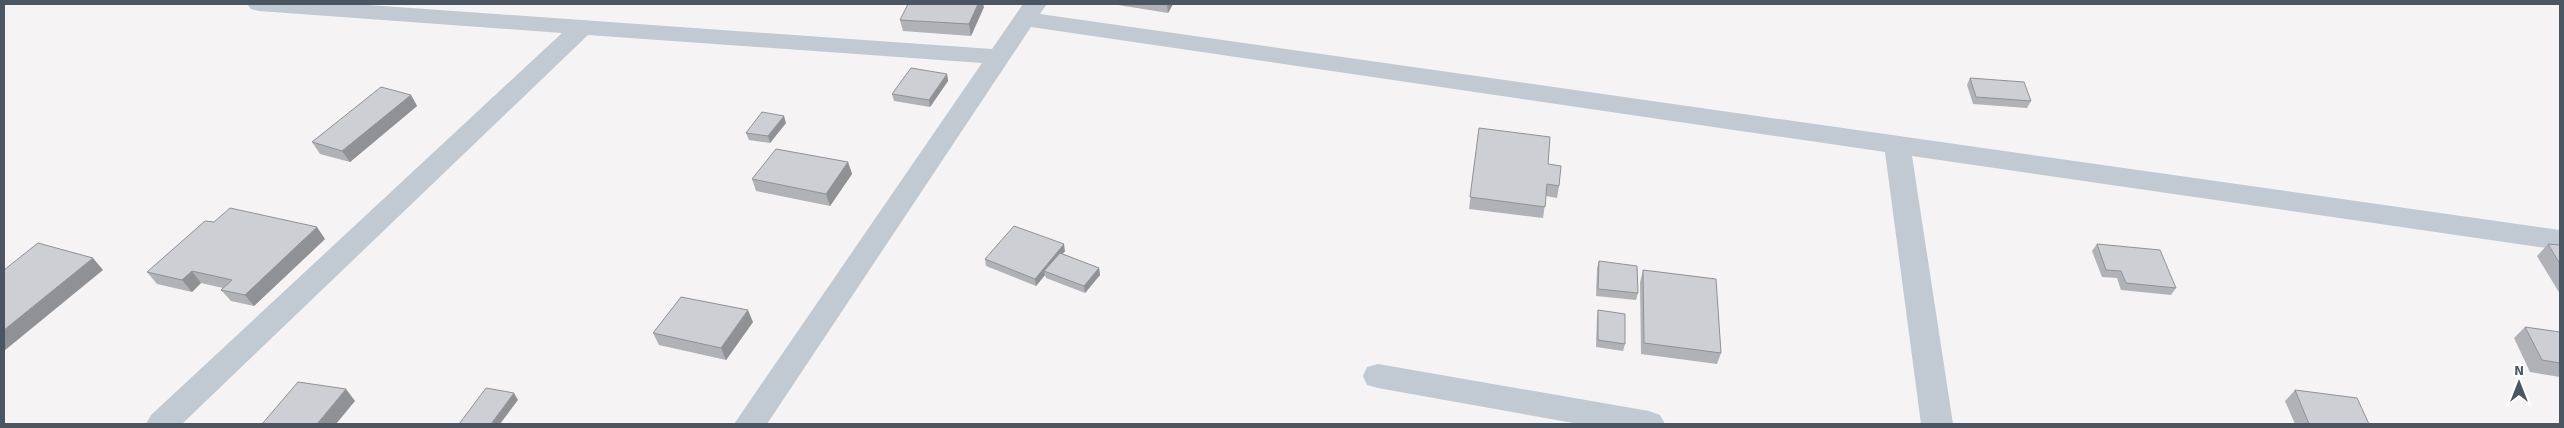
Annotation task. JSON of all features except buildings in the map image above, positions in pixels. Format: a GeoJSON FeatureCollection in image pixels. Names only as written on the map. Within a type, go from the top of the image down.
{"type":"FeatureCollection","features":[{"type":"Feature","properties":{"kind":"street"},"geometry":{"type":"LineString","coordinates":[[259,4],[1000,58]]}},
{"type":"Feature","properties":{"kind":"street"},"geometry":{"type":"LineString","coordinates":[[750,424],[1000,58],[1030,11],[1897,146],[2560,240]]}},
{"type":"Feature","properties":{"kind":"street"},"geometry":{"type":"LineString","coordinates":[[162,424],[582,27]]}},
{"type":"Feature","properties":{"kind":"street"},"geometry":{"type":"LineString","coordinates":[[1897,146],[1937,424]]}},
{"type":"Feature","properties":{"kind":"street"},"geometry":{"type":"LineString","coordinates":[[1378,376],[1649,424]]}}]}
